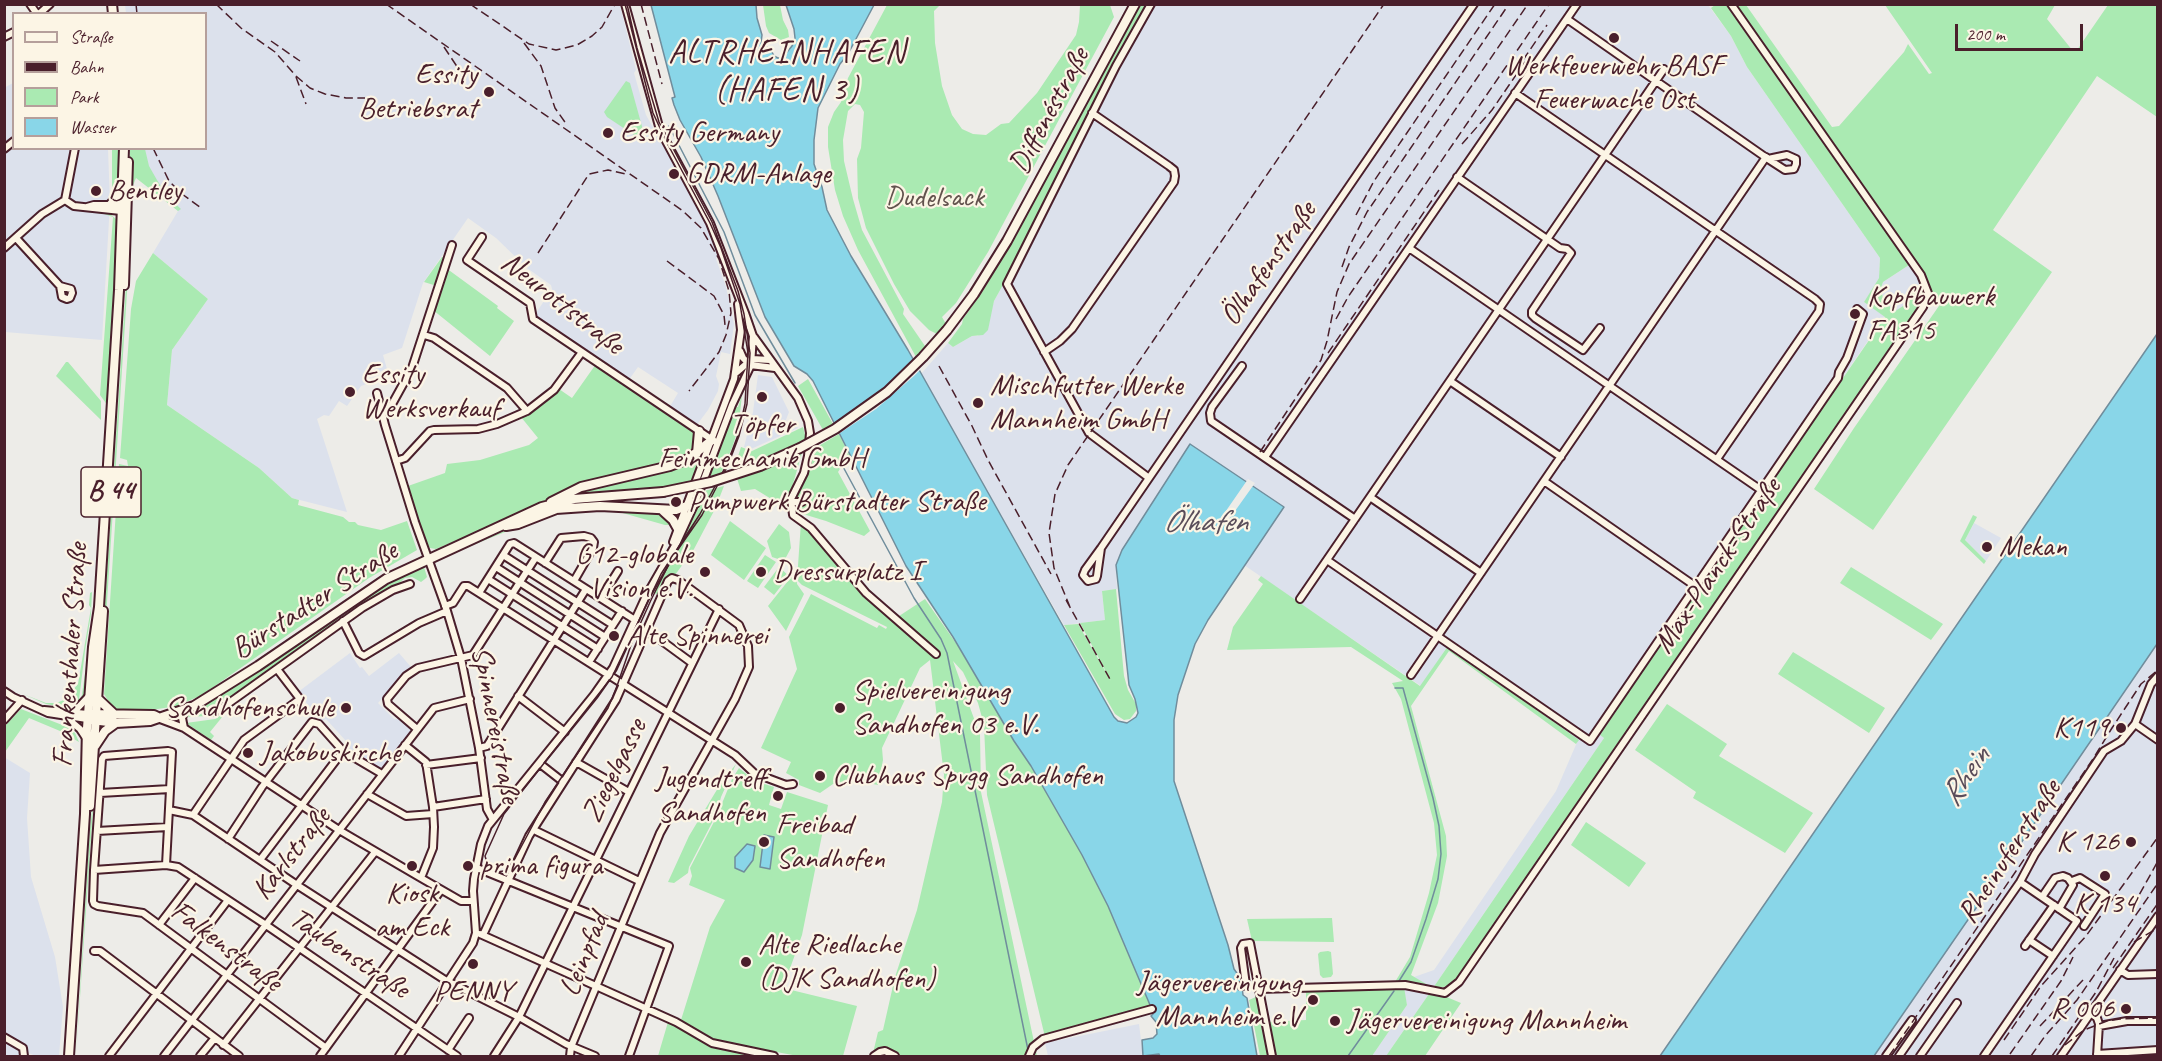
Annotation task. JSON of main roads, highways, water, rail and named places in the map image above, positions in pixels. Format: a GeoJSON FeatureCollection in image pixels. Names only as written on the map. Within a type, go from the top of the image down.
{"type":"FeatureCollection","features":[{"type":"Feature","properties":{"kind":"main road","name":"Diffenéstraße"},"geometry":{"type":"LineString","coordinates":[[663,492],[711,482],[760,466],[801,448],[835,429],[887,392],[923,357],[974,294],[1007,242],[1135,4]]}},
{"type":"Feature","properties":{"kind":"main road","name":"Frankenthaler Straße"},"geometry":{"type":"LineString","coordinates":[[124,208],[122,190],[126,150]]}},
{"type":"Feature","properties":{"kind":"main road","name":"Frankenthaler Straße"},"geometry":{"type":"LineString","coordinates":[[72,1056],[94,747],[93,697],[126,150]]}},
{"type":"Feature","properties":{"kind":"main road"},"geometry":{"type":"LineString","coordinates":[[697,453],[699,431]]}},
{"type":"Feature","properties":{"kind":"main road"},"geometry":{"type":"LineString","coordinates":[[542,507],[580,487],[688,459],[716,441]]}},
{"type":"Feature","properties":{"kind":"main road","name":"Bürstadter Straße"},"geometry":{"type":"LineString","coordinates":[[92,717],[138,722],[160,719],[203,702],[386,579],[427,558],[542,507],[574,499],[663,492]]}},
{"type":"Feature","properties":{"kind":"main road","name":"Bürstadter Straße"},"geometry":{"type":"LineString","coordinates":[[498,528],[518,524],[589,499]]}},
{"type":"Feature","properties":{"kind":"main road"},"geometry":{"type":"LineString","coordinates":[[556,509],[600,506],[676,510],[695,503]]}},
{"type":"Feature","properties":{"kind":"main road"},"geometry":{"type":"LineString","coordinates":[[662,510],[673,520],[678,529]]}},
{"type":"Feature","properties":{"kind":"main road"},"geometry":{"type":"LineString","coordinates":[[93,697],[116,719],[94,747]]}},
{"type":"Feature","properties":{"kind":"main road","name":"Frankenthaler Straße"},"geometry":{"type":"LineString","coordinates":[[72,1056],[84,825],[86,738],[92,717]]}},
{"type":"Feature","properties":{"kind":"water","name":"Ölhafen"},"geometry":{"type":"Polygon","coordinates":[[[651,5],[756,5],[762,35],[761,43],[771,50],[774,56],[782,58],[792,46],[795,38],[786,5],[874,5],[818,108],[814,164],[827,210],[851,256],[908,350],[1118,721],[1127,723],[1138,713],[1129,685],[1116,565],[1122,550],[1190,444],[1284,507],[1208,620],[1195,644],[1178,695],[1174,720],[1174,781],[1234,969],[1241,979],[1243,995],[1247,998],[1257,1056],[1160,1056],[1159,1054],[1143,1056],[1142,1040],[1153,1038],[1157,1034],[1156,1022],[1151,1016],[1153,1014],[1150,1005],[1108,906],[1031,766],[953,637],[906,566],[813,381],[794,366],[765,317],[718,196],[674,105],[672,98],[675,97],[651,5]]]}},
{"type":"Feature","properties":{"kind":"water","name":"Rhein"},"geometry":{"type":"Polygon","coordinates":[[[2157,334],[2157,644],[2034,824],[1874,1056],[1660,1056],[2157,334]]]}},
{"type":"Feature","properties":{"kind":"water"},"geometry":{"type":"Polygon","coordinates":[[[764,835],[774,837],[770,869],[760,867],[764,835]]]}},
{"type":"Feature","properties":{"kind":"water"},"geometry":{"type":"Polygon","coordinates":[[[747,844],[755,846],[753,860],[744,872],[735,868],[735,857],[747,844]]]}},
{"type":"Feature","properties":{"kind":"waterway"},"geometry":{"type":"LineString","coordinates":[[669,126],[724,232],[755,315],[795,383]]}},
{"type":"Feature","properties":{"kind":"waterway"},"geometry":{"type":"LineString","coordinates":[[841,463],[914,598],[941,639],[947,653],[1028,1050]]}},
{"type":"Feature","properties":{"kind":"waterway"},"geometry":{"type":"LineString","coordinates":[[1395,688],[1403,688],[1433,798],[1439,826],[1441,854],[1438,879],[1426,919],[1411,962],[1399,981]]}},
{"type":"Feature","properties":{"kind":"waterway"},"geometry":{"type":"LineString","coordinates":[[1348,1056],[1394,991]]}},
{"type":"Feature","properties":{"kind":"tram line"},"geometry":{"type":"LineString","coordinates":[[625,4],[653,113],[710,223],[740,304],[748,353],[745,404],[738,435],[727,464],[700,514],[661,574],[612,677],[504,814],[485,856],[488,866],[496,872],[504,871],[511,866],[545,802],[608,708],[632,642],[651,600],[672,558],[702,515],[728,465],[739,436],[747,404],[750,353],[738,291],[712,222],[659,122],[637,48],[627,4]]}},
{"type":"Feature","properties":{"kind":"railway"},"geometry":{"type":"LineString","coordinates":[[136,4],[137,12]]}},
{"type":"Feature","properties":{"kind":"railway"},"geometry":{"type":"LineString","coordinates":[[216,4],[241,28],[275,52],[310,88],[346,98],[365,98]]}},
{"type":"Feature","properties":{"kind":"railway"},"geometry":{"type":"LineString","coordinates":[[386,4],[683,211],[701,228],[719,259],[729,291],[731,313],[719,352],[689,391]]}},
{"type":"Feature","properties":{"kind":"railway"},"geometry":{"type":"LineString","coordinates":[[470,4],[529,44],[556,50],[577,45],[592,36],[602,27],[615,4]]}},
{"type":"Feature","properties":{"kind":"railway"},"geometry":{"type":"LineString","coordinates":[[641,4],[662,84]]}},
{"type":"Feature","properties":{"kind":"railway"},"geometry":{"type":"LineString","coordinates":[[1070,607],[1054,568],[1049,533],[1055,494],[1068,465],[1384,4]]}},
{"type":"Feature","properties":{"kind":"railway"},"geometry":{"type":"LineString","coordinates":[[1356,215],[1374,181],[1495,4]]}},
{"type":"Feature","properties":{"kind":"railway"},"geometry":{"type":"LineString","coordinates":[[1342,267],[1349,247],[1367,212],[1509,4]]}},
{"type":"Feature","properties":{"kind":"railway"},"geometry":{"type":"LineString","coordinates":[[1260,452],[1321,360],[1337,292],[1349,264],[1528,4]]}},
{"type":"Feature","properties":{"kind":"railway"},"geometry":{"type":"LineString","coordinates":[[1336,319],[1348,297],[1549,4]]}},
{"type":"Feature","properties":{"kind":"railway"},"geometry":{"type":"LineString","coordinates":[[1523,60],[1547,25]]}},
{"type":"Feature","properties":{"kind":"railway"},"geometry":{"type":"LineString","coordinates":[[271,41],[300,61]]}},
{"type":"Feature","properties":{"kind":"railway"},"geometry":{"type":"LineString","coordinates":[[524,43],[541,66],[555,108],[567,125]]}},
{"type":"Feature","properties":{"kind":"railway"},"geometry":{"type":"LineString","coordinates":[[444,47],[464,77]]}},
{"type":"Feature","properties":{"kind":"railway"},"geometry":{"type":"LineString","coordinates":[[1462,144],[1492,110],[1529,56]]}},
{"type":"Feature","properties":{"kind":"railway"},"geometry":{"type":"LineString","coordinates":[[296,77],[306,104]]}},
{"type":"Feature","properties":{"kind":"railway"},"geometry":{"type":"LineString","coordinates":[[154,150],[169,181],[201,208]]}},
{"type":"Feature","properties":{"kind":"railway"},"geometry":{"type":"LineString","coordinates":[[538,253],[589,174],[608,170],[626,174]]}},
{"type":"Feature","properties":{"kind":"railway"},"geometry":{"type":"LineString","coordinates":[[1328,353],[1439,190]]}},
{"type":"Feature","properties":{"kind":"railway"},"geometry":{"type":"LineString","coordinates":[[667,261],[714,296],[724,315],[725,325]]}},
{"type":"Feature","properties":{"kind":"railway"},"geometry":{"type":"LineString","coordinates":[[939,366],[1051,574]]}},
{"type":"Feature","properties":{"kind":"railway"},"geometry":{"type":"LineString","coordinates":[[1066,600],[1111,681]]}},
{"type":"Feature","properties":{"kind":"railway"},"geometry":{"type":"LineString","coordinates":[[1889,1056],[2093,759],[2141,684],[2158,670]]}},
{"type":"Feature","properties":{"kind":"railway"},"geometry":{"type":"LineString","coordinates":[[2004,1040],[2041,986],[2086,936],[2158,837]]}},
{"type":"Feature","properties":{"kind":"railway"},"geometry":{"type":"LineString","coordinates":[[2133,906],[2158,861]]}},
{"type":"Feature","properties":{"kind":"railway"},"geometry":{"type":"LineString","coordinates":[[2031,1056],[2045,1036],[2077,1000],[2158,883]]}},
{"type":"Feature","properties":{"kind":"railway"},"geometry":{"type":"LineString","coordinates":[[2113,968],[2158,903]]}},
{"type":"Feature","properties":{"kind":"railway"},"geometry":{"type":"LineString","coordinates":[[2134,942],[2158,928]]}},
{"type":"Feature","properties":{"kind":"railway"},"geometry":{"type":"LineString","coordinates":[[2010,1054],[2061,981],[2073,957]]}},
{"type":"Feature","properties":{"kind":"railway"},"geometry":{"type":"LineString","coordinates":[[2052,1056],[2096,992],[2114,958]]}},
{"type":"Feature","properties":{"kind":"railway"},"geometry":{"type":"LineString","coordinates":[[2040,1026],[2083,980]]}},
{"type":"Feature","properties":{"kind":"railway"},"geometry":{"type":"LineString","coordinates":[[2065,1045],[2084,1030],[2107,1021],[2158,1018]]}},
{"type":"Feature","properties":{"kind":"place","name":"Werkfeuerwehr BASF Feuerwache Ost"},"geometry":{"type":"Point","coordinates":[1614,38]}},
{"type":"Feature","properties":{"kind":"place","name":"Essity Betriebsrat"},"geometry":{"type":"Point","coordinates":[489,92]}},
{"type":"Feature","properties":{"kind":"place","name":"Essity Germany"},"geometry":{"type":"Point","coordinates":[608,133]}},
{"type":"Feature","properties":{"kind":"place","name":"GDRM-Anlage"},"geometry":{"type":"Point","coordinates":[674,174]}},
{"type":"Feature","properties":{"kind":"place","name":"Bentley"},"geometry":{"type":"Point","coordinates":[96,191]}},
{"type":"Feature","properties":{"kind":"place","name":"Kopfbauwerk FA315"},"geometry":{"type":"Point","coordinates":[1855,314]}},
{"type":"Feature","properties":{"kind":"place","name":"Essity Werksverkauf"},"geometry":{"type":"Point","coordinates":[350,392]}},
{"type":"Feature","properties":{"kind":"place","name":"Töpfer Feinmechanik GmbH"},"geometry":{"type":"Point","coordinates":[762,397]}},
{"type":"Feature","properties":{"kind":"place","name":"Mischfutter Werke Mannheim GmbH"},"geometry":{"type":"Point","coordinates":[978,403]}},
{"type":"Feature","properties":{"kind":"place","name":"Pumpwerk Bürstadter Straße"},"geometry":{"type":"Point","coordinates":[676,502]}},
{"type":"Feature","properties":{"kind":"place","name":"Mekan"},"geometry":{"type":"Point","coordinates":[1987,547]}},
{"type":"Feature","properties":{"kind":"place","name":"G12-globale Vision e.V."},"geometry":{"type":"Point","coordinates":[705,572]}},
{"type":"Feature","properties":{"kind":"place","name":"Dressurplatz I"},"geometry":{"type":"Point","coordinates":[761,572]}},
{"type":"Feature","properties":{"kind":"place","name":"Alte Spinnerei"},"geometry":{"type":"Point","coordinates":[614,636]}},
{"type":"Feature","properties":{"kind":"place","name":"Sandhofenschule"},"geometry":{"type":"Point","coordinates":[346,708]}},
{"type":"Feature","properties":{"kind":"place","name":"Spielvereinigung Sandhofen 03 e.V."},"geometry":{"type":"Point","coordinates":[840,708]}},
{"type":"Feature","properties":{"kind":"place","name":"K119"},"geometry":{"type":"Point","coordinates":[2121,728]}},
{"type":"Feature","properties":{"kind":"place","name":"Jakobuskirche"},"geometry":{"type":"Point","coordinates":[248,753]}},
{"type":"Feature","properties":{"kind":"place","name":"Clubhaus Spvgg Sandhofen"},"geometry":{"type":"Point","coordinates":[820,776]}},
{"type":"Feature","properties":{"kind":"place","name":"Jugendtreff Sandhofen"},"geometry":{"type":"Point","coordinates":[778,796]}},
{"type":"Feature","properties":{"kind":"place","name":"Freibad Sandhofen"},"geometry":{"type":"Point","coordinates":[764,842]}},
{"type":"Feature","properties":{"kind":"place","name":"K 126"},"geometry":{"type":"Point","coordinates":[2131,842]}},
{"type":"Feature","properties":{"kind":"place","name":"Kiosk am Eck"},"geometry":{"type":"Point","coordinates":[412,866]}},
{"type":"Feature","properties":{"kind":"place","name":"prima figura"},"geometry":{"type":"Point","coordinates":[468,866]}},
{"type":"Feature","properties":{"kind":"place","name":"K 134"},"geometry":{"type":"Point","coordinates":[2105,876]}},
{"type":"Feature","properties":{"kind":"place","name":"Alte Riedlache (DJK Sandhofen)"},"geometry":{"type":"Point","coordinates":[746,962]}},
{"type":"Feature","properties":{"kind":"place","name":"PENNY"},"geometry":{"type":"Point","coordinates":[473,964]}},
{"type":"Feature","properties":{"kind":"place","name":"Jägervereinigung Mannheim e.V"},"geometry":{"type":"Point","coordinates":[1313,1000]}},
{"type":"Feature","properties":{"kind":"place","name":"R 006"},"geometry":{"type":"Point","coordinates":[2126,1009]}},
{"type":"Feature","properties":{"kind":"place","name":"Jägervereinigung Mannheim"},"geometry":{"type":"Point","coordinates":[1335,1021]}},
{"type":"Feature","properties":{"kind":"district","name":"ALTRHEINHAFEN (HAFEN 3)"},"geometry":{"type":"Point","coordinates":[787,72]}},
{"type":"Feature","properties":{"kind":"park label","name":"Dudelsack"},"geometry":{"type":"Point","coordinates":[934,198]}}]}
